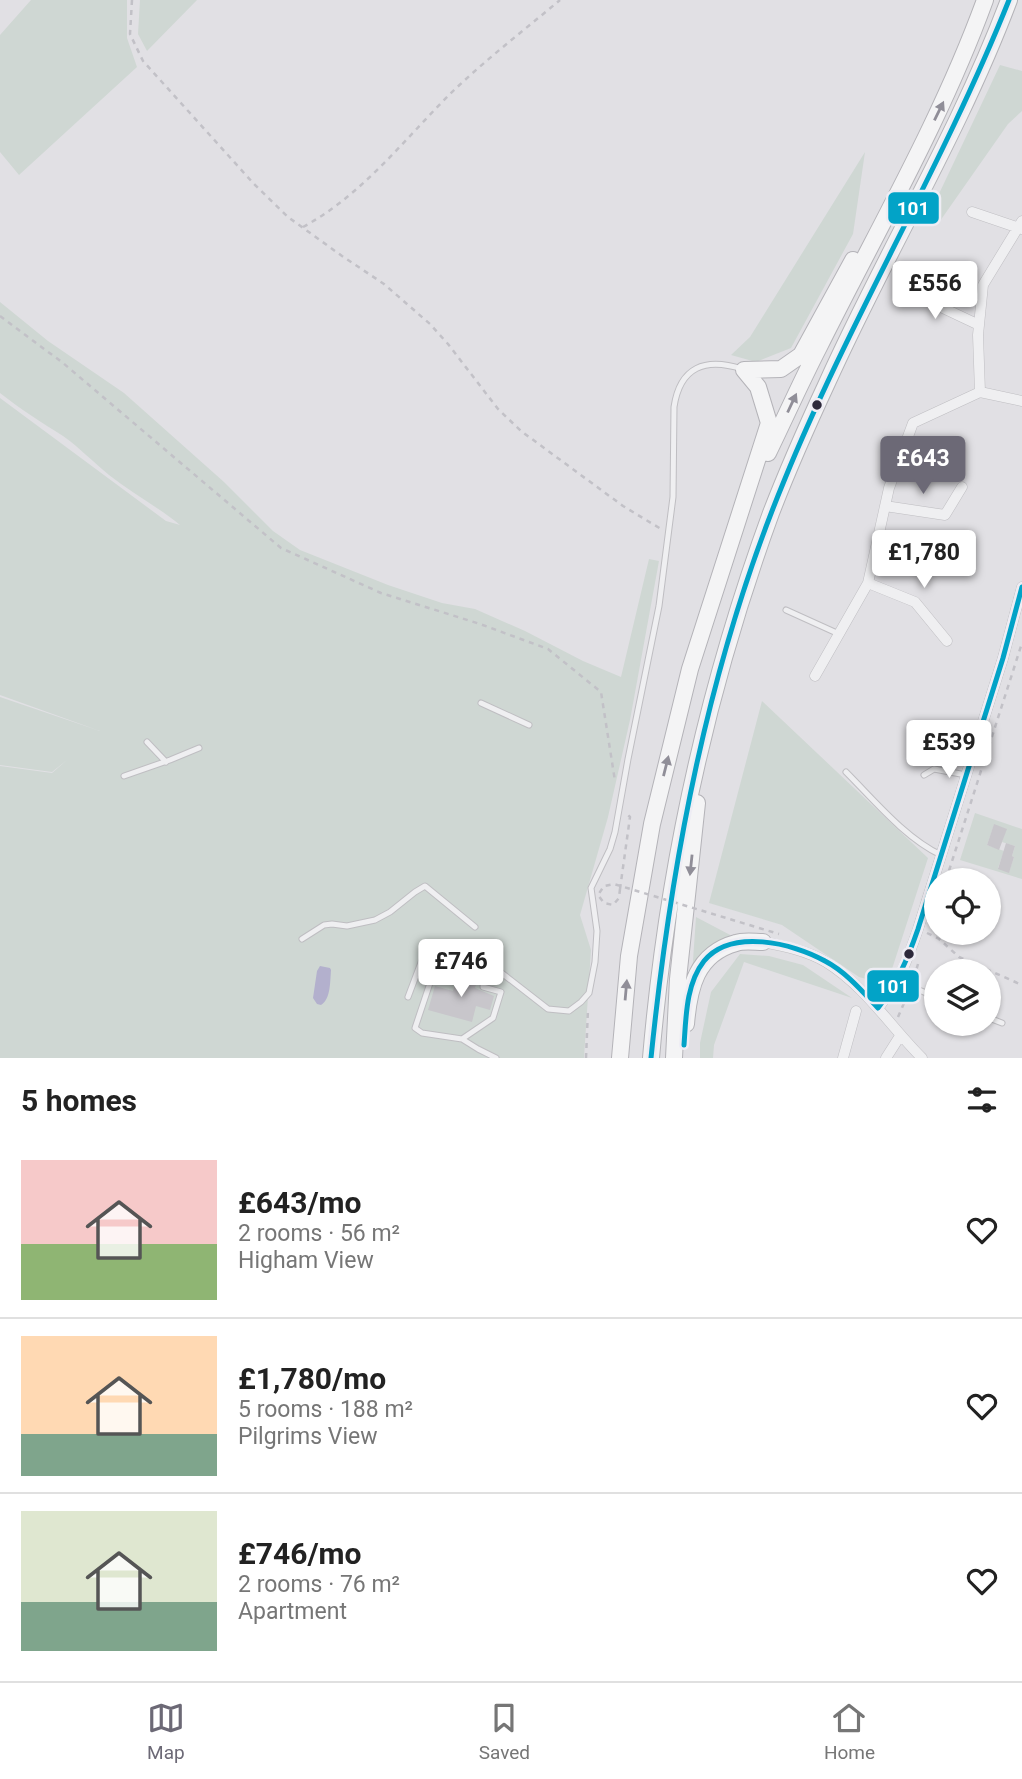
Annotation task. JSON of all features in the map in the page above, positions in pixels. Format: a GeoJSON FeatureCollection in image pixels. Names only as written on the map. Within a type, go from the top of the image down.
{"type":"FeatureCollection","features":[{"type":"Feature","properties":{"kind":"highway"},"geometry":{"type":"LineString","coordinates":[[734,532],[818,347],[944,100],[985,0]]}},
{"type":"Feature","properties":{"kind":"highway"},"geometry":{"type":"LineString","coordinates":[[651,1058],[659,974],[679,845],[717,680],[737,615],[772,512],[828,380],[964,106],[1009,0]]}},
{"type":"Feature","properties":{"kind":"highway"},"geometry":{"type":"LineString","coordinates":[[744,370],[781,369],[801,355],[871,229],[909,173]]}},
{"type":"Feature","properties":{"kind":"highway"},"geometry":{"type":"LineString","coordinates":[[620,1057],[629,956],[652,824],[690,669],[769,423],[758,387],[744,370]]}},
{"type":"Feature","properties":{"kind":"highway"},"geometry":{"type":"LineString","coordinates":[[674,1058],[678,979],[706,724]]}},
{"type":"Feature","properties":{"kind":"highway"},"geometry":{"type":"LineString","coordinates":[[682,1058],[688,999],[695,977],[705,961],[715,951],[738,942],[763,942]]}},
{"type":"Feature","properties":{"kind":"street"},"geometry":{"type":"LineString","coordinates":[[972,212],[1021,226],[983,285],[979,325],[980,392]]}},
{"type":"Feature","properties":{"kind":"street"},"geometry":{"type":"LineString","coordinates":[[905,290],[979,325]]}},
{"type":"Feature","properties":{"kind":"street"},"geometry":{"type":"LineString","coordinates":[[815,676],[868,583],[889,488],[913,423],[980,392],[1022,401]]}},
{"type":"Feature","properties":{"kind":"street"},"geometry":{"type":"LineString","coordinates":[[885,506],[945,514],[962,486]]}},
{"type":"Feature","properties":{"kind":"street"},"geometry":{"type":"LineString","coordinates":[[868,583],[915,602],[947,641]]}},
{"type":"Feature","properties":{"kind":"street"},"geometry":{"type":"LineString","coordinates":[[878,1008],[903,971],[918,929],[1003,658],[1022,587]]}},
{"type":"Feature","properties":{"kind":"street"},"geometry":{"type":"LineString","coordinates":[[763,942],[788,947],[824,960],[860,989],[900,1037],[922,1058]]}},
{"type":"Feature","properties":{"kind":"street"},"geometry":{"type":"LineString","coordinates":[[843,1058],[856,1011]]}},
{"type":"Feature","properties":{"kind":"street"},"geometry":{"type":"LineString","coordinates":[[886,1058],[900,1037]]}},
{"type":"Feature","properties":{"kind":"lane"},"geometry":{"type":"LineString","coordinates":[[463,943],[548,1009],[569,1011],[589,993],[596,962],[597,931],[591,888],[610,849],[615,832],[659,606],[673,497],[676,394],[679,385],[687,376],[703,365],[716,363],[744,370]]}},
{"type":"Feature","properties":{"kind":"lane"},"geometry":{"type":"LineString","coordinates":[[786,610],[839,634]]}},
{"type":"Feature","properties":{"kind":"lane"},"geometry":{"type":"LineString","coordinates":[[481,703],[529,725]]}},
{"type":"Feature","properties":{"kind":"lane"},"geometry":{"type":"LineString","coordinates":[[147,741],[166,762]]}},
{"type":"Feature","properties":{"kind":"lane"},"geometry":{"type":"LineString","coordinates":[[124,776],[199,748]]}},
{"type":"Feature","properties":{"kind":"lane"},"geometry":{"type":"LineString","coordinates":[[923,775],[934,769],[967,775]]}},
{"type":"Feature","properties":{"kind":"lane"},"geometry":{"type":"LineString","coordinates":[[846,772],[910,834],[928,849],[942,855]]}},
{"type":"Feature","properties":{"kind":"lane"},"geometry":{"type":"LineString","coordinates":[[302,939],[324,925],[347,926],[375,920],[425,886],[475,926]]}},
{"type":"Feature","properties":{"kind":"lane"},"geometry":{"type":"LineString","coordinates":[[408,998],[425,942],[436,947],[457,970]]}},
{"type":"Feature","properties":{"kind":"lane"},"geometry":{"type":"LineString","coordinates":[[479,956],[457,970],[441,973],[431,980],[415,1028],[422,1032],[462,1039],[496,1058]]}},
{"type":"Feature","properties":{"kind":"lane"},"geometry":{"type":"LineString","coordinates":[[462,1039],[493,1018],[501,992],[483,987],[489,964]]}},
{"type":"Feature","properties":{"kind":"lane"},"geometry":{"type":"LineString","coordinates":[[897,981],[924,992]]}},
{"type":"Feature","properties":{"kind":"path"},"geometry":{"type":"LineString","coordinates":[[132,0],[130,34],[143,61],[254,184],[288,217],[384,284],[430,324],[498,409],[521,431],[613,499],[668,534]]}},
{"type":"Feature","properties":{"kind":"path"},"geometry":{"type":"LineString","coordinates":[[303,227],[325,215],[377,170],[451,93],[560,0]]}},
{"type":"Feature","properties":{"kind":"path"},"geometry":{"type":"LineString","coordinates":[[0,316],[63,363],[281,548],[381,593],[548,649],[601,692],[616,787]]}},
{"type":"Feature","properties":{"kind":"path"},"geometry":{"type":"LineString","coordinates":[[950,868],[1022,643]]}},
{"type":"Feature","properties":{"kind":"path"},"geometry":{"type":"LineString","coordinates":[[619,809],[630,817],[621,889],[619,898],[613,905],[604,903],[598,895],[604,886],[614,884],[779,934]]}},
{"type":"Feature","properties":{"kind":"path"},"geometry":{"type":"LineString","coordinates":[[918,929],[939,939],[958,957],[1022,985]]}},
{"type":"Feature","properties":{"kind":"path"},"geometry":{"type":"LineString","coordinates":[[898,1017],[911,986]]}},
{"type":"Feature","properties":{"kind":"path"},"geometry":{"type":"LineString","coordinates":[[586,1058],[589,993]]}},
{"type":"Feature","properties":{"kind":"shaded area"},"geometry":{"type":"Polygon","coordinates":[[[31,0],[127,0],[127,38],[137,67],[19,175],[0,152],[0,35],[31,0]]]}},
{"type":"Feature","properties":{"kind":"shaded area"},"geometry":{"type":"Polygon","coordinates":[[[140,0],[197,0],[147,51],[138,34],[140,0]]]}},
{"type":"Feature","properties":{"kind":"shaded area"},"geometry":{"type":"Polygon","coordinates":[[[1000,65],[1022,71],[1022,111],[1008,124],[940,221],[928,217],[1000,65]]]}},
{"type":"Feature","properties":{"kind":"shaded area"},"geometry":{"type":"Polygon","coordinates":[[[865,152],[853,234],[791,348],[756,362],[731,355],[750,337],[865,152]]]}},
{"type":"Feature","properties":{"kind":"shaded area"},"geometry":{"type":"Polygon","coordinates":[[[0,302],[48,341],[124,393],[224,482],[273,531],[300,550],[388,585],[442,603],[475,609],[621,677],[649,559],[659,561],[630,720],[608,817],[580,915],[591,950],[584,1058],[0,1058],[0,766],[52,773],[67,760],[52,772],[0,765],[0,697],[100,731],[0,695],[0,398],[166,521],[180,525],[109,475],[63,436],[0,393],[0,302]]]}},
{"type":"Feature","properties":{"kind":"shaded area"},"geometry":{"type":"Polygon","coordinates":[[[762,701],[928,858],[892,969],[877,982],[859,977],[782,925],[709,903],[762,701]]]}},
{"type":"Feature","properties":{"kind":"shaded area"},"geometry":{"type":"Polygon","coordinates":[[[975,813],[1022,829],[1022,879],[1001,873],[1001,869],[1009,872],[1015,846],[1002,842],[1006,829],[994,825],[987,845],[1004,851],[998,868],[986,868],[960,860],[975,813]]]}},
{"type":"Feature","properties":{"kind":"shaded area"},"geometry":{"type":"Polygon","coordinates":[[[696,917],[734,937],[692,975],[696,917]]]}},
{"type":"Feature","properties":{"kind":"shaded area"},"geometry":{"type":"Polygon","coordinates":[[[740,954],[769,956],[803,965],[852,998],[744,962],[714,1045],[713,1058],[700,1058],[700,1043],[711,992],[740,954]]]}},
{"type":"Feature","properties":{"kind":"shaded area"},"geometry":{"type":"Polygon","coordinates":[[[320,966],[331,970],[328,994],[321,1005],[313,998],[320,966]]]}},
{"type":"Feature","properties":{"kind":"building"},"geometry":{"type":"Polygon","coordinates":[[[994,824],[1007,829],[999,850],[987,845],[994,824]]]}},
{"type":"Feature","properties":{"kind":"building"},"geometry":{"type":"Polygon","coordinates":[[[1006,843],[1015,846],[1009,873],[998,868],[1006,843]]]}},
{"type":"Feature","properties":{"kind":"building"},"geometry":{"type":"Polygon","coordinates":[[[466,974],[478,977],[475,988],[494,996],[490,1010],[476,1006],[472,1022],[428,1010],[435,986],[453,991],[457,978],[465,980],[466,974]]]}},
{"type":"Feature","properties":{"kind":"transit line","name":"101"},"geometry":{"type":"LineString","coordinates":[[651,1058],[670,911],[696,765],[734,621],[757,551],[810,420],[955,122],[1009,0]]}},
{"type":"Feature","properties":{"kind":"transit line","name":"101"},"geometry":{"type":"LineString","coordinates":[[684,1045],[690,990],[698,970],[716,951],[730,945],[763,942],[780,944],[812,954],[840,971],[878,1008],[885,999],[901,970],[918,929],[1003,658],[1022,587]]}}]}
